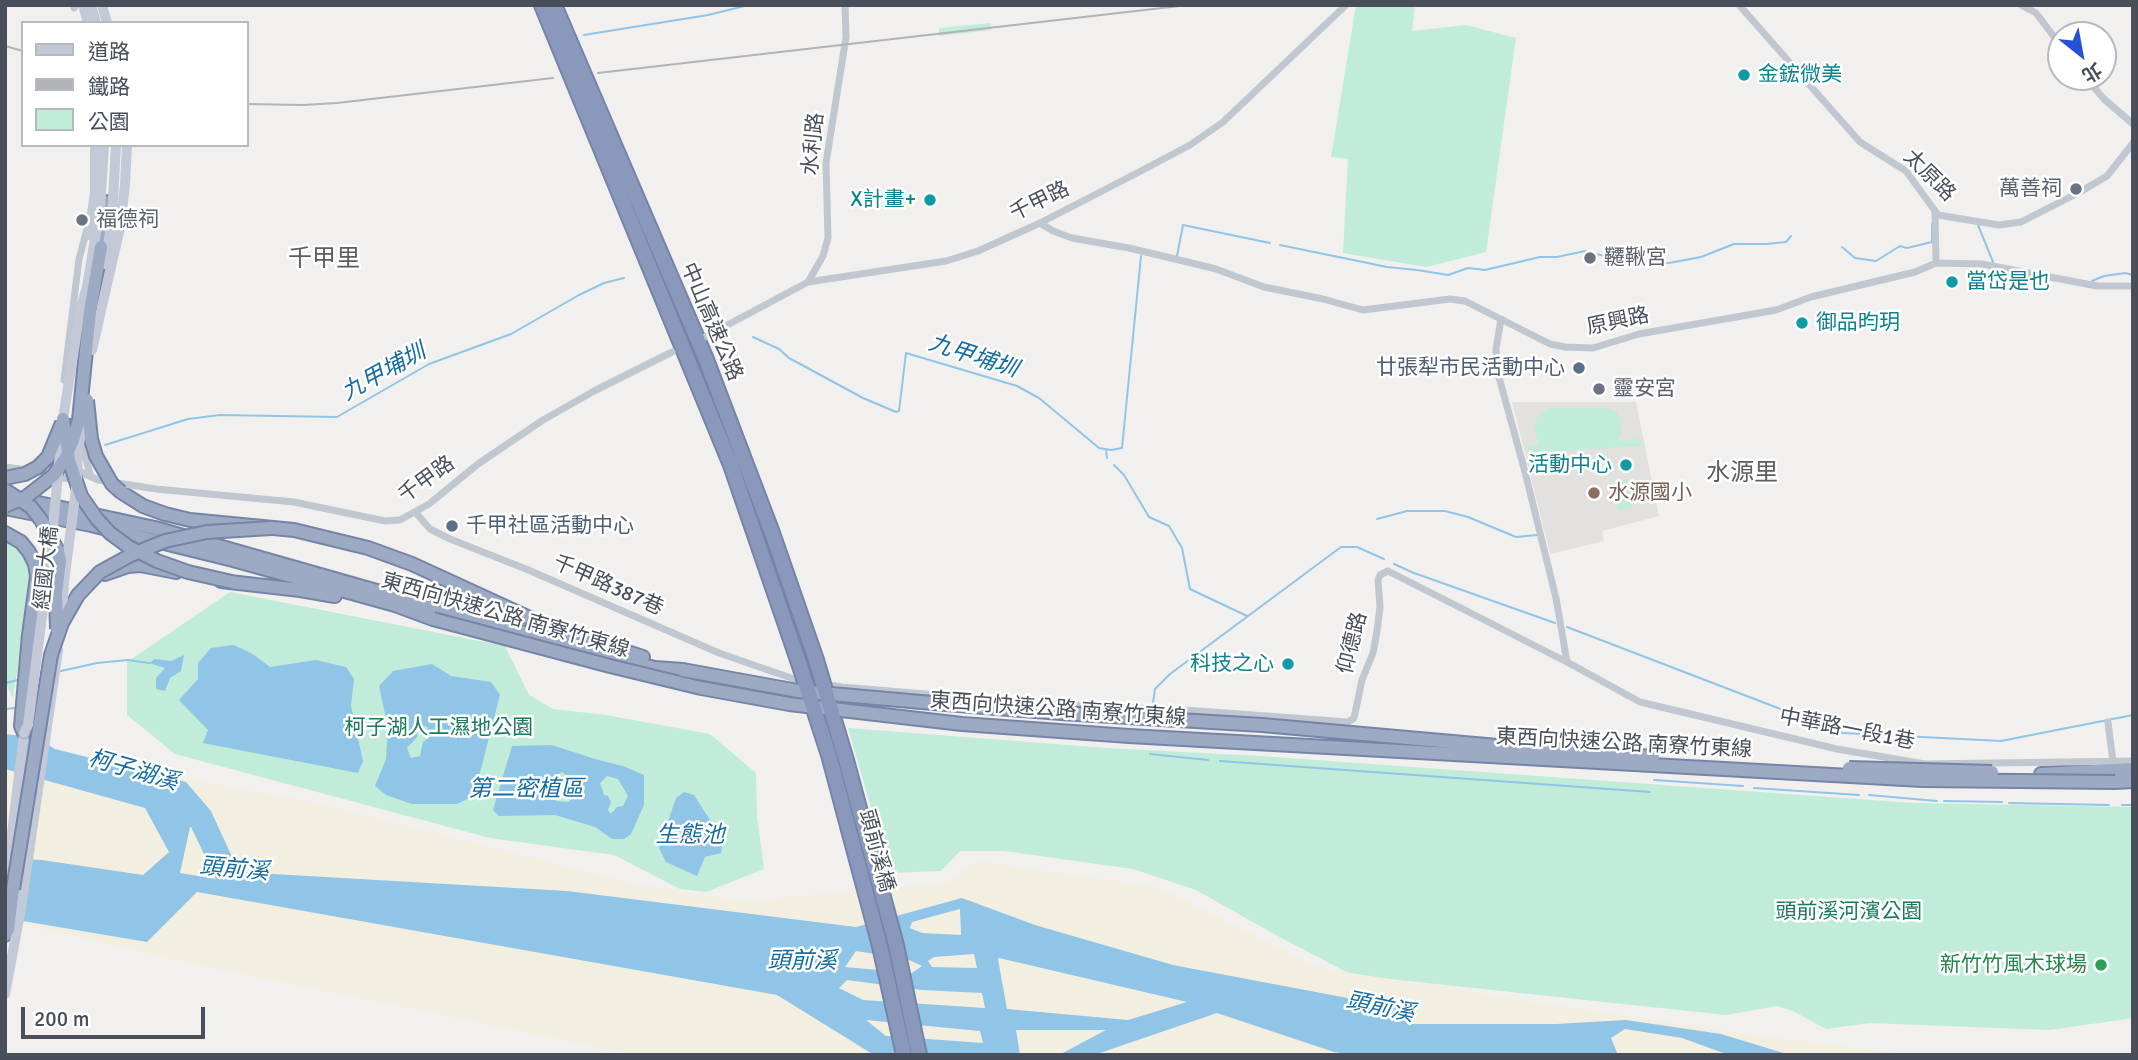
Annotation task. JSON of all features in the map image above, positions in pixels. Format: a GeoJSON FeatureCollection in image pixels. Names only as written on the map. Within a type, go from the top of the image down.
{"type":"FeatureCollection","features":[{"type":"Feature","properties":{"kind":"highway"},"geometry":{"type":"LineString","coordinates":[[532,5],[578,96]]}},
{"type":"Feature","properties":{"kind":"highway","name":"中山高速公路"},"geometry":{"type":"LineString","coordinates":[[542,5],[731,465],[798,660]]}},
{"type":"Feature","properties":{"kind":"highway","name":"中山高速公路"},"geometry":{"type":"LineString","coordinates":[[554,5],[705,357],[817,660]]}},
{"type":"Feature","properties":{"kind":"highway"},"geometry":{"type":"LineString","coordinates":[[564,5],[610,134]]}},
{"type":"Feature","properties":{"kind":"highway"},"geometry":{"type":"LineString","coordinates":[[5,507],[26,497],[54,475],[66,457],[76,430],[93,289],[116,165]]}},
{"type":"Feature","properties":{"kind":"highway"},"geometry":{"type":"LineString","coordinates":[[87,400],[91,439],[103,470],[121,492],[143,506],[190,520],[294,530],[388,554],[545,625],[683,670]]}},
{"type":"Feature","properties":{"kind":"highway"},"geometry":{"type":"LineString","coordinates":[[5,478],[25,474],[48,457],[63,419]]}},
{"type":"Feature","properties":{"kind":"highway"},"geometry":{"type":"LineString","coordinates":[[63,419],[69,460],[81,496],[96,519],[110,533],[129,547],[157,561],[188,572],[232,582]]}},
{"type":"Feature","properties":{"kind":"highway"},"geometry":{"type":"LineString","coordinates":[[5,490],[31,507],[52,538],[60,561],[56,593],[58,650]]}},
{"type":"Feature","properties":{"kind":"highway","name":"東西向快速公路 南寮竹東線"},"geometry":{"type":"LineString","coordinates":[[5,497],[155,528],[396,601],[433,619],[610,666],[701,688],[789,704],[962,724],[1116,735],[1882,778],[2133,782]]}},
{"type":"Feature","properties":{"kind":"highway","name":"東西向快速公路 南寮竹東線"},"geometry":{"type":"LineString","coordinates":[[5,507],[233,560],[655,668],[683,670],[799,691],[1760,765],[2041,774],[2133,771]]}},
{"type":"Feature","properties":{"kind":"highway"},"geometry":{"type":"LineString","coordinates":[[5,935],[51,655],[61,623],[78,595],[100,572],[165,541],[207,531],[271,527]]}},
{"type":"Feature","properties":{"kind":"highway"},"geometry":{"type":"LineString","coordinates":[[5,533],[21,542],[29,552],[37,576],[21,726],[24,733]]}},
{"type":"Feature","properties":{"kind":"highway"},"geometry":{"type":"LineString","coordinates":[[58,650],[79,603],[102,576],[114,570],[140,565],[232,582],[330,595],[433,619]]}},
{"type":"Feature","properties":{"kind":"highway","name":"頭前溪橋"},"geometry":{"type":"LineString","coordinates":[[798,660],[829,755],[880,946],[904,1055]]}},
{"type":"Feature","properties":{"kind":"highway","name":"頭前溪橋"},"geometry":{"type":"LineString","coordinates":[[817,660],[896,945],[919,1055]]}},
{"type":"Feature","properties":{"kind":"main road","name":"經國大橋"},"geometry":{"type":"LineString","coordinates":[[5,892],[52,538],[63,419],[80,311],[98,147]]}},
{"type":"Feature","properties":{"kind":"main road","name":"經國大橋"},"geometry":{"type":"LineString","coordinates":[[5,994],[58,650],[77,481],[78,449],[112,218],[116,147]]}},
{"type":"Feature","properties":{"kind":"main road"},"geometry":{"type":"LineString","coordinates":[[92,350],[120,228],[128,147]]}},
{"type":"Feature","properties":{"kind":"street","name":"水利路"},"geometry":{"type":"LineString","coordinates":[[808,282],[823,256],[828,238],[826,163],[846,37],[845,5]]}},
{"type":"Feature","properties":{"kind":"street","name":"千甲路"},"geometry":{"type":"LineString","coordinates":[[703,338],[808,282],[946,261],[978,251],[1040,223],[1190,145],[1214,129],[1346,5]]}},
{"type":"Feature","properties":{"kind":"street","name":"太原路"},"geometry":{"type":"LineString","coordinates":[[1739,5],[1860,142],[1906,171],[1935,213],[1945,217],[1999,225],[2021,222],[2101,180],[2133,143]]}},
{"type":"Feature","properties":{"kind":"street"},"geometry":{"type":"LineString","coordinates":[[2021,5],[2036,13],[2047,28]]}},
{"type":"Feature","properties":{"kind":"street"},"geometry":{"type":"LineString","coordinates":[[2096,91],[2133,124]]}},
{"type":"Feature","properties":{"kind":"street"},"geometry":{"type":"LineString","coordinates":[[78,270],[89,249],[99,180],[98,147]]}},
{"type":"Feature","properties":{"kind":"street"},"geometry":{"type":"LineString","coordinates":[[49,473],[54,463],[78,270],[91,204],[98,147]]}},
{"type":"Feature","properties":{"kind":"street"},"geometry":{"type":"LineString","coordinates":[[113,278],[110,254],[122,166],[121,147]]}},
{"type":"Feature","properties":{"kind":"street"},"geometry":{"type":"LineString","coordinates":[[91,477],[85,456],[86,377],[92,326],[106,300],[120,250],[128,147]]}},
{"type":"Feature","properties":{"kind":"street"},"geometry":{"type":"LineString","coordinates":[[1935,213],[1936,264]]}},
{"type":"Feature","properties":{"kind":"street","name":"原興路"},"geometry":{"type":"LineString","coordinates":[[1040,223],[1072,238],[1129,248],[1216,269],[1264,287],[1363,310],[1458,300],[1476,305],[1558,346],[1593,348],[1639,334],[1776,310],[1811,297],[1915,272],[1936,264],[1982,264],[2097,286],[2133,286]]}},
{"type":"Feature","properties":{"kind":"street"},"geometry":{"type":"LineString","coordinates":[[78,270],[113,278]]}},
{"type":"Feature","properties":{"kind":"street"},"geometry":{"type":"LineString","coordinates":[[75,293],[92,301],[106,300]]}},
{"type":"Feature","properties":{"kind":"street"},"geometry":{"type":"LineString","coordinates":[[1500,319],[1496,349],[1497,370],[1553,585],[1567,662]]}},
{"type":"Feature","properties":{"kind":"street","name":"千甲路"},"geometry":{"type":"LineString","coordinates":[[5,467],[49,473],[59,478],[80,480],[91,477],[156,489],[294,502],[385,521],[400,520],[429,504],[495,450],[543,419],[672,352]]}},
{"type":"Feature","properties":{"kind":"street"},"geometry":{"type":"LineString","coordinates":[[57,442],[64,437],[78,437],[85,443]]}},
{"type":"Feature","properties":{"kind":"street","name":"千甲路387巷"},"geometry":{"type":"LineString","coordinates":[[415,513],[430,529],[450,539],[698,644],[793,679]]}},
{"type":"Feature","properties":{"kind":"street","name":"仰德路"},"geometry":{"type":"LineString","coordinates":[[793,679],[842,687],[1057,705],[1185,710],[1348,722],[1354,718],[1362,680],[1373,653],[1380,607],[1378,580],[1380,575],[1388,571],[1567,662]]}},
{"type":"Feature","properties":{"kind":"street","name":"中華路一段1巷"},"geometry":{"type":"LineString","coordinates":[[1567,662],[1640,702],[1836,749],[1925,764],[2133,761]]}},
{"type":"Feature","properties":{"kind":"street"},"geometry":{"type":"LineString","coordinates":[[2108,722],[2113,762]]}},
{"type":"Feature","properties":{"kind":"shaded area","name":"水源國小"},"geometry":{"type":"Polygon","coordinates":[[[1512,402],[1636,402],[1659,516],[1602,531],[1604,541],[1550,554],[1512,402]]]}},
{"type":"Feature","properties":{"kind":"green space"},"geometry":{"type":"Polygon","coordinates":[[[1356,5],[1415,5],[1412,31],[1466,25],[1516,38],[1486,252],[1426,267],[1343,253],[1348,159],[1331,157],[1356,5]]]}},
{"type":"Feature","properties":{"kind":"green space"},"geometry":{"type":"Polygon","coordinates":[[[990,23],[991,30],[939,36],[939,28],[990,23]]]}},
{"type":"Feature","properties":{"kind":"green space"},"geometry":{"type":"Polygon","coordinates":[[[1549,408],[1607,408],[1616,412],[1621,420],[1622,431],[1617,441],[1641,439],[1641,446],[1528,453],[1528,446],[1540,445],[1534,426],[1538,416],[1549,408]]]}},
{"type":"Feature","properties":{"kind":"green space"},"geometry":{"type":"Polygon","coordinates":[[[1627,479],[1633,507],[1618,511],[1612,483],[1627,479]]]}},
{"type":"Feature","properties":{"kind":"green space"},"geometry":{"type":"Polygon","coordinates":[[[5,539],[20,548],[32,573],[13,698],[5,682],[5,539]]]}},
{"type":"Feature","properties":{"kind":"green space","name":"柯子湖人工濕地公園"},"geometry":{"type":"Polygon","coordinates":[[[230,592],[505,646],[529,695],[553,709],[606,715],[710,734],[756,773],[757,816],[764,869],[706,892],[680,889],[614,855],[490,838],[175,754],[127,715],[127,662],[230,592]]]}},
{"type":"Feature","properties":{"kind":"green space","name":"頭前溪河濱公園"},"geometry":{"type":"Polygon","coordinates":[[[848,728],[1913,803],[2133,807],[2133,1018],[2050,1030],[1869,1023],[1826,1029],[1793,1011],[1777,1006],[1726,1015],[1352,975],[1196,890],[1133,869],[1004,851],[960,851],[941,871],[890,873],[848,728]]]}},
{"type":"Feature","properties":{"kind":"sand"},"geometry":{"type":"Polygon","coordinates":[[[5,744],[322,804],[637,884],[741,901],[946,883],[977,861],[1157,887],[1319,968],[1704,1028],[1910,1055],[636,1055],[193,964],[5,920],[5,744]]]}},
{"type":"Feature","properties":{"kind":"water"},"geometry":{"type":"Polygon","coordinates":[[[234,645],[270,667],[316,660],[346,667],[354,679],[351,706],[363,761],[358,773],[203,743],[208,730],[179,700],[198,679],[198,663],[211,648],[234,645]]]}},
{"type":"Feature","properties":{"kind":"water"},"geometry":{"type":"Polygon","coordinates":[[[184,655],[181,671],[170,678],[165,691],[156,689],[156,678],[165,668],[149,663],[155,659],[171,661],[184,655]]]}},
{"type":"Feature","properties":{"kind":"water"},"geometry":{"type":"Polygon","coordinates":[[[432,664],[451,676],[491,682],[500,695],[474,796],[457,804],[412,804],[386,795],[375,786],[386,759],[388,728],[379,686],[393,671],[432,664]],[[418,725],[414,729],[418,736],[407,748],[411,758],[420,756],[423,742],[430,737],[427,727],[418,725]]]}},
{"type":"Feature","properties":{"kind":"water","name":"頭前溪"},"geometry":{"type":"Polygon","coordinates":[[[5,734],[38,738],[55,749],[186,782],[211,811],[239,872],[567,891],[856,927],[962,898],[1035,925],[1173,965],[1395,1007],[1408,1024],[1556,1024],[1626,1020],[1721,1034],[1790,1055],[1729,1055],[1682,1038],[1625,1029],[1611,1038],[1618,1055],[1355,1055],[1334,1052],[1217,1013],[1094,1055],[1059,1055],[1106,1030],[1016,1030],[1020,1055],[924,1055],[901,1050],[908,1055],[874,1055],[777,995],[197,892],[147,942],[5,918],[5,858],[42,860],[143,875],[169,852],[145,808],[5,769],[5,734]],[[190,827],[180,873],[216,879],[191,827],[190,827]],[[960,909],[912,922],[910,928],[922,933],[961,935],[960,909]],[[856,951],[845,967],[912,973],[922,966],[907,959],[856,951]],[[974,954],[934,957],[928,961],[932,967],[977,968],[974,954]],[[998,959],[1007,1009],[1128,1020],[1187,1002],[998,959]],[[847,980],[839,988],[863,1000],[985,1008],[982,993],[922,990],[847,980]],[[866,1020],[886,1036],[983,1043],[980,1031],[866,1020]]]}},
{"type":"Feature","properties":{"kind":"water"},"geometry":{"type":"Polygon","coordinates":[[[1670,734],[1669,752],[1649,751],[1648,736],[1670,734]]]}},
{"type":"Feature","properties":{"kind":"water"},"geometry":{"type":"Polygon","coordinates":[[[1671,744],[1689,745],[1689,754],[1670,754],[1671,744]]]}},
{"type":"Feature","properties":{"kind":"water","name":"第二密植區"},"geometry":{"type":"Polygon","coordinates":[[[552,745],[644,775],[644,805],[631,834],[624,839],[612,839],[595,827],[555,815],[499,816],[493,810],[512,746],[552,745]],[[562,772],[558,774],[551,788],[556,801],[569,802],[574,793],[569,787],[569,777],[562,772]],[[607,776],[600,783],[604,795],[608,796],[611,802],[608,810],[611,814],[617,807],[623,806],[628,796],[618,779],[607,776]]]}},
{"type":"Feature","properties":{"kind":"water","name":"生態池"},"geometry":{"type":"Polygon","coordinates":[[[684,792],[694,795],[723,840],[721,853],[705,857],[697,876],[666,862],[659,848],[676,798],[684,792]]]}},
{"type":"Feature","properties":{"kind":"waterway"},"geometry":{"type":"LineString","coordinates":[[584,35],[708,15],[749,5]]}},
{"type":"Feature","properties":{"kind":"waterway","name":"九甲埔圳"},"geometry":{"type":"LineString","coordinates":[[1842,247],[1855,258],[1876,261],[1900,246],[1907,248],[1932,242],[1932,224]]}},
{"type":"Feature","properties":{"kind":"waterway"},"geometry":{"type":"LineString","coordinates":[[1177,256],[1183,225],[1270,243]]}},
{"type":"Feature","properties":{"kind":"waterway","name":"九甲埔圳"},"geometry":{"type":"LineString","coordinates":[[1978,225],[1993,262]]}},
{"type":"Feature","properties":{"kind":"waterway"},"geometry":{"type":"LineString","coordinates":[[1280,245],[1387,267],[1448,275],[1468,268],[1485,270],[1540,257],[1557,257],[1585,251],[1628,262],[1669,263],[1701,257],[1734,244],[1786,242],[1791,236]]}},
{"type":"Feature","properties":{"kind":"waterway","name":"九甲埔圳"},"geometry":{"type":"LineString","coordinates":[[753,337],[779,349],[789,358],[863,398],[896,412],[899,411],[906,353],[1017,386],[1039,398],[1099,448],[1122,448],[1141,256]]}},
{"type":"Feature","properties":{"kind":"waterway","name":"九甲埔圳"},"geometry":{"type":"LineString","coordinates":[[2092,281],[2104,276],[2125,273],[2133,275]]}},
{"type":"Feature","properties":{"kind":"waterway","name":"九甲埔圳"},"geometry":{"type":"LineString","coordinates":[[105,445],[188,419],[220,415],[337,417],[429,364],[511,334],[579,295],[604,283],[624,278]]}},
{"type":"Feature","properties":{"kind":"waterway"},"geometry":{"type":"LineString","coordinates":[[1106,450],[1107,458]]}},
{"type":"Feature","properties":{"kind":"waterway"},"geometry":{"type":"LineString","coordinates":[[1114,465],[1124,475],[1149,517],[1169,526],[1182,548],[1190,589],[1247,616]]}},
{"type":"Feature","properties":{"kind":"waterway"},"geometry":{"type":"LineString","coordinates":[[1377,519],[1407,511],[1445,511],[1468,517],[1516,537],[1537,535]]}},
{"type":"Feature","properties":{"kind":"waterway"},"geometry":{"type":"LineString","coordinates":[[1153,703],[1155,689],[1170,674],[1341,547],[1357,547],[1384,559]]}},
{"type":"Feature","properties":{"kind":"waterway"},"geometry":{"type":"LineString","coordinates":[[1394,564],[1555,623]]}},
{"type":"Feature","properties":{"kind":"waterway"},"geometry":{"type":"LineString","coordinates":[[1567,627],[1843,733],[2001,741],[2133,715]]}},
{"type":"Feature","properties":{"kind":"waterway"},"geometry":{"type":"LineString","coordinates":[[61,671],[128,660],[149,663]]}},
{"type":"Feature","properties":{"kind":"waterway"},"geometry":{"type":"LineString","coordinates":[[5,683],[18,680]]}},
{"type":"Feature","properties":{"kind":"waterway","name":"柯子湖溪"},"geometry":{"type":"LineString","coordinates":[[5,709],[17,710]]}},
{"type":"Feature","properties":{"kind":"waterway"},"geometry":{"type":"LineString","coordinates":[[1150,754],[1208,760]]}},
{"type":"Feature","properties":{"kind":"waterway"},"geometry":{"type":"LineString","coordinates":[[1220,761],[1650,792]]}},
{"type":"Feature","properties":{"kind":"waterway"},"geometry":{"type":"LineString","coordinates":[[1654,780],[1743,786]]}},
{"type":"Feature","properties":{"kind":"waterway"},"geometry":{"type":"LineString","coordinates":[[1754,788],[1859,795]]}},
{"type":"Feature","properties":{"kind":"waterway"},"geometry":{"type":"LineString","coordinates":[[1869,795],[1937,801]]}},
{"type":"Feature","properties":{"kind":"waterway"},"geometry":{"type":"LineString","coordinates":[[1944,801],[2002,802]]}},
{"type":"Feature","properties":{"kind":"waterway"},"geometry":{"type":"LineString","coordinates":[[2009,803],[2109,805]]}},
{"type":"Feature","properties":{"kind":"waterway"},"geometry":{"type":"LineString","coordinates":[[2122,805],[2133,805]]}},
{"type":"Feature","properties":{"kind":"railway"},"geometry":{"type":"LineString","coordinates":[[598,73],[1188,5]]}},
{"type":"Feature","properties":{"kind":"railway"},"geometry":{"type":"LineString","coordinates":[[5,46],[21,50]]}},
{"type":"Feature","properties":{"kind":"railway"},"geometry":{"type":"LineString","coordinates":[[248,104],[337,103],[553,78]]}},
{"type":"Feature","properties":{"kind":"place","name":"金鋐微美"},"geometry":{"type":"Point","coordinates":[1744,75]}},
{"type":"Feature","properties":{"kind":"place","name":"萬善祠"},"geometry":{"type":"Point","coordinates":[2076,189]}},
{"type":"Feature","properties":{"kind":"place","name":"X計畫+"},"geometry":{"type":"Point","coordinates":[930,200]}},
{"type":"Feature","properties":{"kind":"place","name":"福德祠"},"geometry":{"type":"Point","coordinates":[82,220]}},
{"type":"Feature","properties":{"kind":"place","name":"韆鞦宮"},"geometry":{"type":"Point","coordinates":[1590,258]}},
{"type":"Feature","properties":{"kind":"place","name":"當岱是也"},"geometry":{"type":"Point","coordinates":[1952,282]}},
{"type":"Feature","properties":{"kind":"place","name":"御品昀玥"},"geometry":{"type":"Point","coordinates":[1802,323]}},
{"type":"Feature","properties":{"kind":"place","name":"廿張犁市民活動中心"},"geometry":{"type":"Point","coordinates":[1579,368]}},
{"type":"Feature","properties":{"kind":"place","name":"靈安宮"},"geometry":{"type":"Point","coordinates":[1599,389]}},
{"type":"Feature","properties":{"kind":"place","name":"活動中心"},"geometry":{"type":"Point","coordinates":[1626,465]}},
{"type":"Feature","properties":{"kind":"place","name":"水源國小"},"geometry":{"type":"Point","coordinates":[1594,493]}},
{"type":"Feature","properties":{"kind":"place","name":"千甲社區活動中心"},"geometry":{"type":"Point","coordinates":[452,526]}},
{"type":"Feature","properties":{"kind":"place","name":"科技之心"},"geometry":{"type":"Point","coordinates":[1288,664]}},
{"type":"Feature","properties":{"kind":"place","name":"新竹竹風木球場"},"geometry":{"type":"Point","coordinates":[2101,965]}},
{"type":"Feature","properties":{"kind":"district","name":"千甲里"},"geometry":{"type":"Point","coordinates":[324,260]}},
{"type":"Feature","properties":{"kind":"district","name":"水源里"},"geometry":{"type":"Point","coordinates":[1742,474]}}]}
